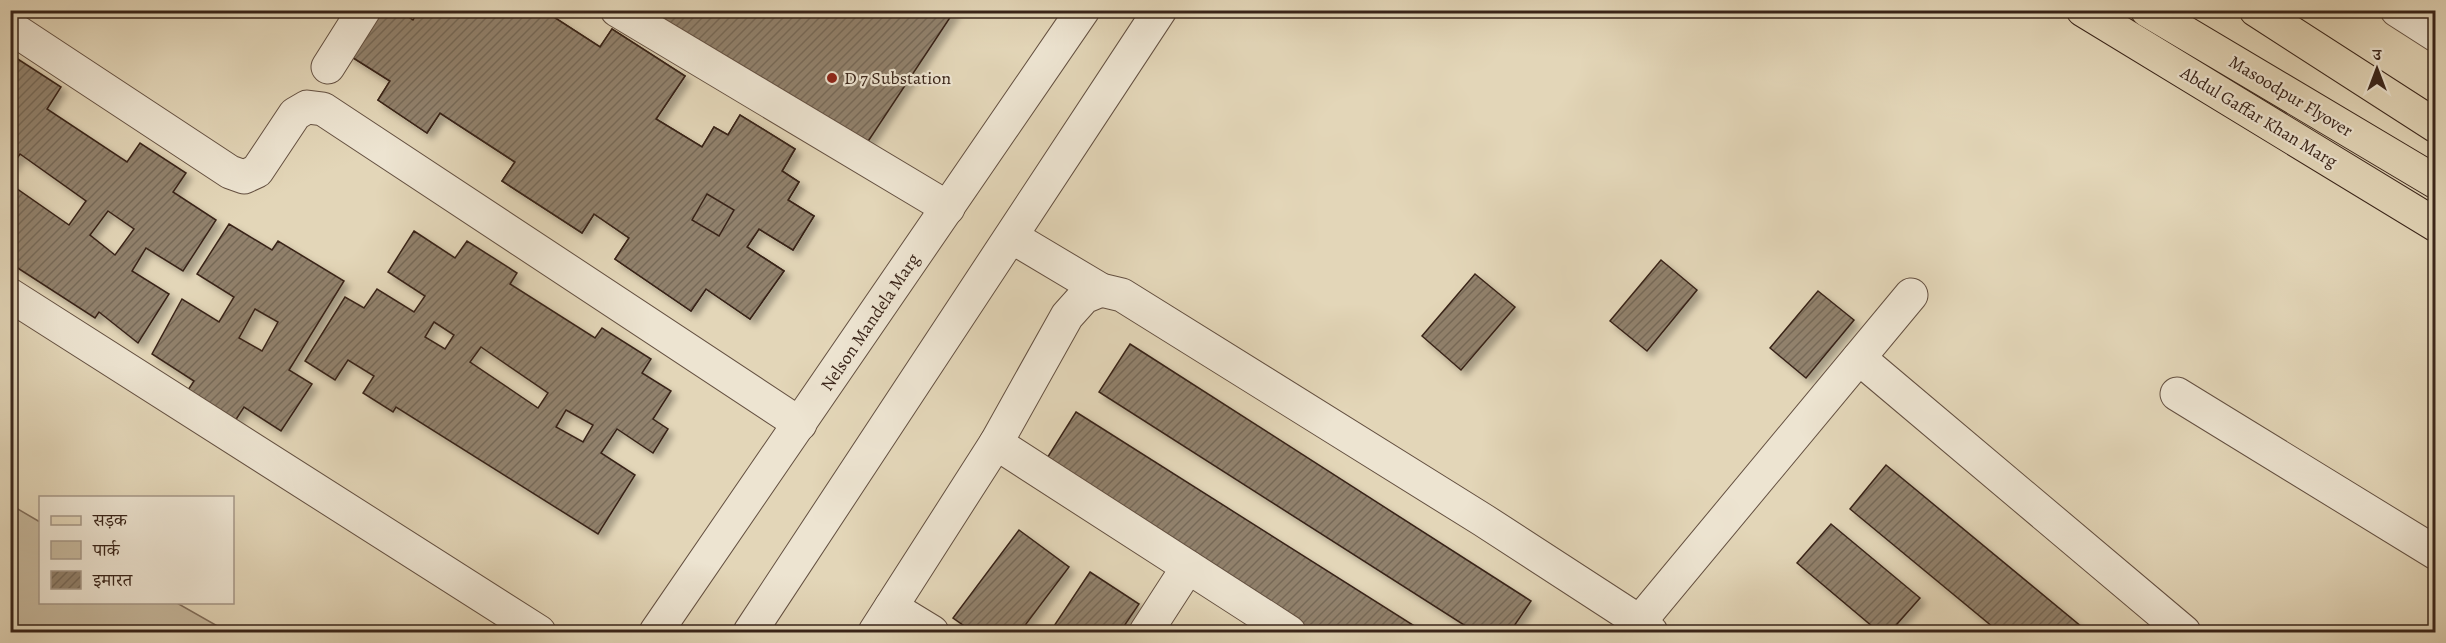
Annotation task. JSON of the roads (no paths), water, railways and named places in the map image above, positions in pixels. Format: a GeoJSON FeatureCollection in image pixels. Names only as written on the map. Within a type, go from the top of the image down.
{"type":"FeatureCollection","features":[{"type":"Feature","properties":{"kind":"main road","name":"Abdul Gaffar Khan Marg"},"geometry":{"type":"LineString","coordinates":[[2082,10],[2436,225]]}},
{"type":"Feature","properties":{"kind":"main road","name":"Masoodpur Flyover"},"geometry":{"type":"LineString","coordinates":[[2146,10],[2436,182]]}},
{"type":"Feature","properties":{"kind":"main road"},"geometry":{"type":"LineString","coordinates":[[2256,10],[2436,126]]}},
{"type":"Feature","properties":{"kind":"street"},"geometry":{"type":"LineString","coordinates":[[328,67],[364,10]]}},
{"type":"Feature","properties":{"kind":"street"},"geometry":{"type":"LineString","coordinates":[[617,10],[948,208]]}},
{"type":"Feature","properties":{"kind":"street","name":"Nelson Mandela Marg"},"geometry":{"type":"LineString","coordinates":[[656,633],[1083,10]]}},
{"type":"Feature","properties":{"kind":"street"},"geometry":{"type":"LineString","coordinates":[[750,633],[1160,10]]}},
{"type":"Feature","properties":{"kind":"street"},"geometry":{"type":"LineString","coordinates":[[2397,10],[2436,35]]}},
{"type":"Feature","properties":{"kind":"street"},"geometry":{"type":"LineString","coordinates":[[10,27],[230,172],[244,177],[257,171],[295,114],[307,107],[323,109],[800,424]]}},
{"type":"Feature","properties":{"kind":"street"},"geometry":{"type":"LineString","coordinates":[[1012,237],[1101,290],[1122,295],[1473,513],[1641,629],[1911,295]]}},
{"type":"Feature","properties":{"kind":"street"},"geometry":{"type":"LineString","coordinates":[[932,633],[883,620],[996,443],[1067,316],[1084,297],[1101,290]]}},
{"type":"Feature","properties":{"kind":"street"},"geometry":{"type":"LineString","coordinates":[[10,295],[539,633]]}},
{"type":"Feature","properties":{"kind":"street"},"geometry":{"type":"LineString","coordinates":[[1859,358],[2184,633]]}},
{"type":"Feature","properties":{"kind":"street"},"geometry":{"type":"LineString","coordinates":[[2177,394],[2436,553]]}},
{"type":"Feature","properties":{"kind":"street"},"geometry":{"type":"LineString","coordinates":[[996,443],[1289,633]]}},
{"type":"Feature","properties":{"kind":"street"},"geometry":{"type":"LineString","coordinates":[[1146,633],[1188,567]]}},
{"type":"Feature","properties":{"kind":"place","name":"D 7 Substation"},"geometry":{"type":"Point","coordinates":[832,78]}}]}
